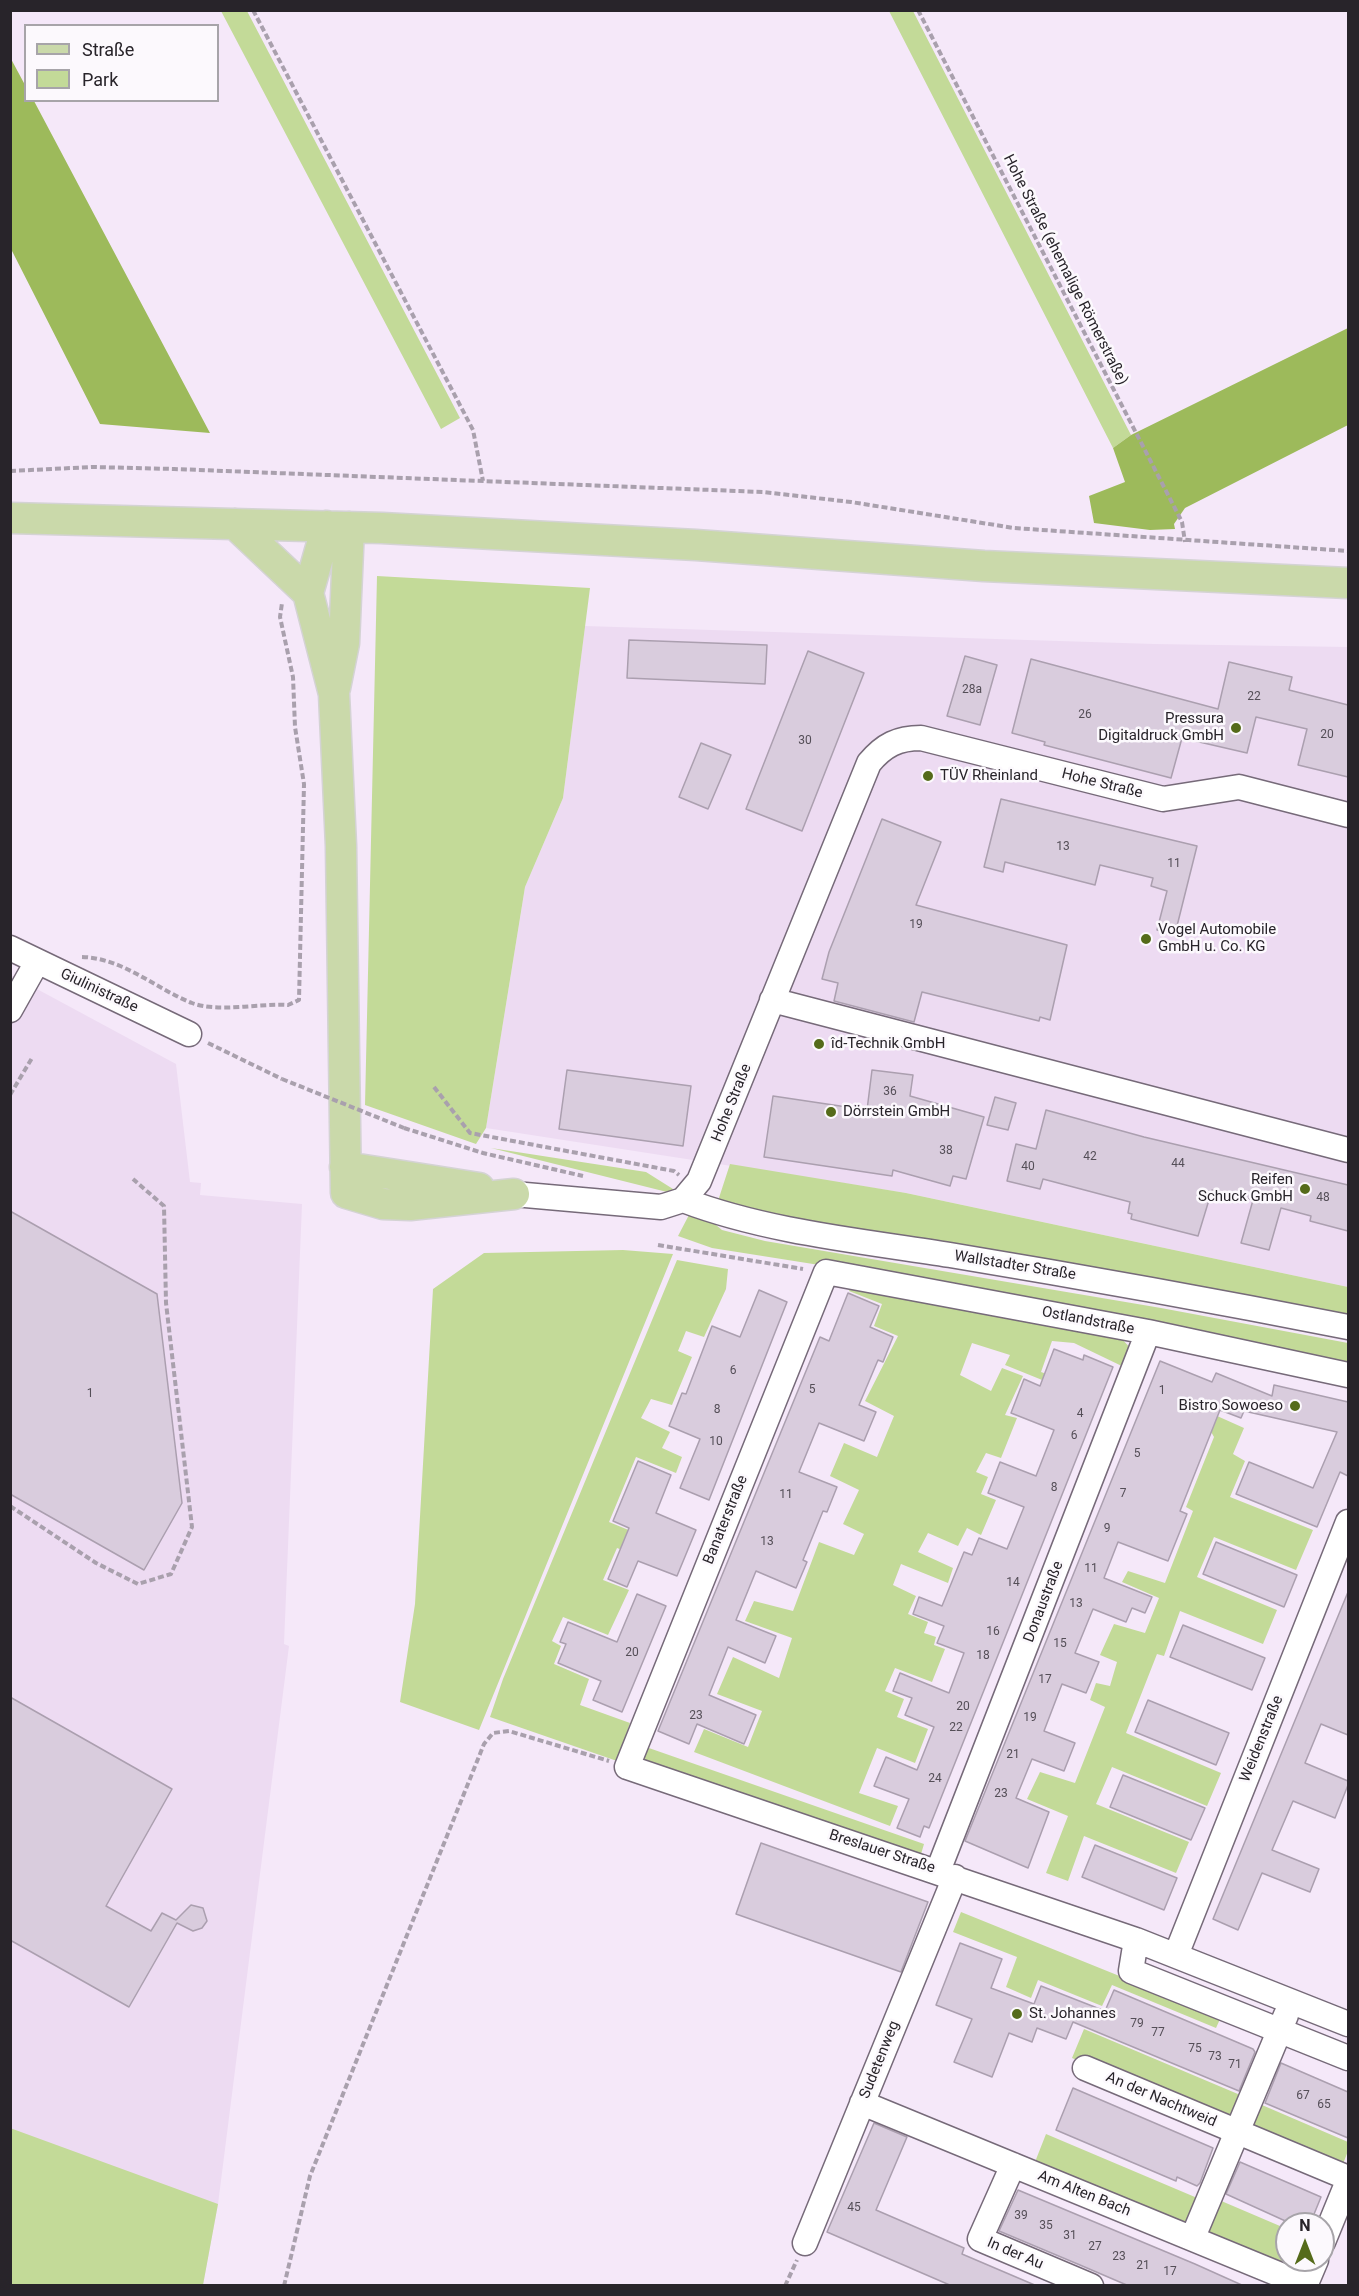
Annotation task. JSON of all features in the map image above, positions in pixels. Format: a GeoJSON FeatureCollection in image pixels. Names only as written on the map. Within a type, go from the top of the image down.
{"type":"FeatureCollection","features":[{"type":"Feature","properties":{"kind":"main road"},"geometry":{"type":"LineString","coordinates":[[10,518],[338,526],[696,545],[984,566],[1348,583]]}},
{"type":"Feature","properties":{"kind":"main road"},"geometry":{"type":"LineString","coordinates":[[235,524],[308,593],[334,694],[341,846],[345,1180],[383,1204],[410,1205],[514,1194]]}},
{"type":"Feature","properties":{"kind":"main road"},"geometry":{"type":"LineString","coordinates":[[308,593],[338,526]]}},
{"type":"Feature","properties":{"kind":"main road"},"geometry":{"type":"LineString","coordinates":[[334,694],[344,643],[338,526]]}},
{"type":"Feature","properties":{"kind":"street","name":"Hohe Straße"},"geometry":{"type":"LineString","coordinates":[[689,1194],[772,1000],[869,763],[879,751],[905,738],[931,740],[1163,799],[1239,787],[1348,815]]}},
{"type":"Feature","properties":{"kind":"street","name":"Giulinistraße"},"geometry":{"type":"LineString","coordinates":[[10,948],[189,1034]]}},
{"type":"Feature","properties":{"kind":"street"},"geometry":{"type":"LineString","coordinates":[[10,1010],[37,962]]}},
{"type":"Feature","properties":{"kind":"street"},"geometry":{"type":"LineString","coordinates":[[772,1000],[1348,1150]]}},
{"type":"Feature","properties":{"kind":"street"},"geometry":{"type":"LineString","coordinates":[[514,1194],[661,1207],[689,1194]]}},
{"type":"Feature","properties":{"kind":"street","name":"Wallstadter Straße"},"geometry":{"type":"LineString","coordinates":[[689,1194],[722,1213],[815,1232],[1158,1290],[1348,1327]]}},
{"type":"Feature","properties":{"kind":"street","name":"Ostlandstraße"},"geometry":{"type":"LineString","coordinates":[[826,1272],[1148,1332],[1348,1376]]}},
{"type":"Feature","properties":{"kind":"street","name":"Banaterstraße"},"geometry":{"type":"LineString","coordinates":[[627,1767],[826,1272]]}},
{"type":"Feature","properties":{"kind":"street","name":"Donaustraße"},"geometry":{"type":"LineString","coordinates":[[946,1874],[1148,1332]]}},
{"type":"Feature","properties":{"kind":"street","name":"Weidenstraße"},"geometry":{"type":"LineString","coordinates":[[1176,1955],[1348,1522]]}},
{"type":"Feature","properties":{"kind":"street","name":"Breslauer Straße"},"geometry":{"type":"LineString","coordinates":[[627,1767],[1136,1940],[1348,2024]]}},
{"type":"Feature","properties":{"kind":"street","name":"Sudetenweg"},"geometry":{"type":"LineString","coordinates":[[805,2243],[862,2103],[946,1874]]}},
{"type":"Feature","properties":{"kind":"street"},"geometry":{"type":"LineString","coordinates":[[1136,1940],[1131,1971],[1348,2058]]}},
{"type":"Feature","properties":{"kind":"street"},"geometry":{"type":"LineString","coordinates":[[1193,2237],[1292,2000]]}},
{"type":"Feature","properties":{"kind":"street","name":"An der Nachtweid"},"geometry":{"type":"LineString","coordinates":[[1085,2068],[1348,2179]]}},
{"type":"Feature","properties":{"kind":"street","name":"Am Alten Bach"},"geometry":{"type":"LineString","coordinates":[[862,2103],[1193,2237],[1305,2285]]}},
{"type":"Feature","properties":{"kind":"street","name":"In der Au"},"geometry":{"type":"LineString","coordinates":[[1013,2165],[980,2239],[1091,2286]]}},
{"type":"Feature","properties":{"kind":"street"},"geometry":{"type":"LineString","coordinates":[[1335,2212],[1348,2179]]}},
{"type":"Feature","properties":{"kind":"path"},"geometry":{"type":"LineString","coordinates":[[253,10],[472,430],[483,481]]}},
{"type":"Feature","properties":{"kind":"path","name":"Hohe Straße (ehemalige Römerstraße)"},"geometry":{"type":"LineString","coordinates":[[918,10],[1182,522],[1185,542]]}},
{"type":"Feature","properties":{"kind":"path"},"geometry":{"type":"LineString","coordinates":[[10,471],[116,467],[763,492],[851,502],[1014,528],[1185,542],[1348,551]]}},
{"type":"Feature","properties":{"kind":"path"},"geometry":{"type":"LineString","coordinates":[[76,958],[106,961],[140,975],[192,1003],[209,1006],[288,1005],[299,1000],[304,784],[295,727],[293,677],[280,617],[280,606],[284,600],[308,593]]}},
{"type":"Feature","properties":{"kind":"path"},"geometry":{"type":"LineString","coordinates":[[189,1034],[282,1079],[404,1128],[483,1153],[553,1169]]}},
{"type":"Feature","properties":{"kind":"path"},"geometry":{"type":"LineString","coordinates":[[10,1095],[32,1058]]}},
{"type":"Feature","properties":{"kind":"path"},"geometry":{"type":"LineString","coordinates":[[434,1087],[470,1133],[674,1171],[689,1194]]}},
{"type":"Feature","properties":{"kind":"path"},"geometry":{"type":"LineString","coordinates":[[10,1506],[96,1563],[138,1584],[171,1574],[192,1527],[166,1303],[164,1206],[133,1179]]}},
{"type":"Feature","properties":{"kind":"path"},"geometry":{"type":"LineString","coordinates":[[658,1245],[826,1272]]}},
{"type":"Feature","properties":{"kind":"path"},"geometry":{"type":"LineString","coordinates":[[284,2286],[310,2176],[484,1743],[493,1733],[509,1731],[627,1767]]}},
{"type":"Feature","properties":{"kind":"shaded area"},"geometry":{"type":"Polygon","coordinates":[[[585,626],[1154,644],[1348,647],[1348,1287],[906,1193],[486,1128],[525,887],[563,798],[585,626]]]}},
{"type":"Feature","properties":{"kind":"shaded area"},"geometry":{"type":"Polygon","coordinates":[[[11,975],[176,1064],[190,1182],[201,1183],[200,1195],[302,1204],[284,1644],[289,1646],[218,2204],[203,2285],[11,2285],[11,975]]]}},
{"type":"Feature","properties":{"kind":"green space"},"geometry":{"type":"Polygon","coordinates":[[[221,11],[247,11],[460,418],[441,429],[221,11]]]}},
{"type":"Feature","properties":{"kind":"green space"},"geometry":{"type":"Polygon","coordinates":[[[889,11],[913,11],[1131,435],[1113,448],[889,11]]]}},
{"type":"Feature","properties":{"kind":"green space"},"geometry":{"type":"Polygon","coordinates":[[[10,57],[24,83],[24,102],[35,102],[210,433],[100,424],[11,249],[10,57]]]}},
{"type":"Feature","properties":{"kind":"green space"},"geometry":{"type":"Polygon","coordinates":[[[1348,328],[1348,425],[1185,508],[1174,524],[1175,529],[1150,530],[1094,523],[1089,496],[1125,482],[1113,448],[1131,435],[1348,328]]]}},
{"type":"Feature","properties":{"kind":"green space"},"geometry":{"type":"Polygon","coordinates":[[[377,576],[590,588],[563,798],[525,887],[486,1128],[476,1144],[365,1105],[377,576]]]}},
{"type":"Feature","properties":{"kind":"green space"},"geometry":{"type":"Polygon","coordinates":[[[491,1148],[646,1172],[673,1189],[671,1193],[491,1148]]]}},
{"type":"Feature","properties":{"kind":"green space"},"geometry":{"type":"Polygon","coordinates":[[[730,1164],[906,1193],[1348,1287],[1348,1320],[716,1207],[730,1164]]]}},
{"type":"Feature","properties":{"kind":"green space"},"geometry":{"type":"Polygon","coordinates":[[[690,1213],[704,1215],[722,1230],[765,1241],[1161,1308],[1348,1343],[1348,1365],[933,1283],[712,1248],[678,1236],[690,1213]]]}},
{"type":"Feature","properties":{"kind":"green space"},"geometry":{"type":"Polygon","coordinates":[[[623,1250],[673,1254],[479,1730],[400,1702],[415,1604],[433,1289],[484,1253],[623,1250]]]}},
{"type":"Feature","properties":{"kind":"green space"},"geometry":{"type":"Polygon","coordinates":[[[677,1260],[728,1269],[726,1289],[704,1337],[686,1331],[678,1351],[692,1357],[672,1405],[651,1399],[641,1418],[670,1432],[662,1448],[682,1457],[676,1473],[636,1457],[609,1522],[653,1540],[646,1559],[617,1548],[603,1580],[629,1590],[608,1635],[563,1617],[552,1641],[561,1646],[554,1664],[589,1679],[580,1705],[630,1723],[617,1761],[490,1717],[503,1679],[677,1260]]]}},
{"type":"Feature","properties":{"kind":"green space"},"geometry":{"type":"Polygon","coordinates":[[[851,1286],[1120,1337],[1135,1353],[1128,1369],[1074,1343],[1052,1341],[1041,1372],[1067,1381],[1062,1388],[1005,1365],[1010,1355],[972,1343],[960,1375],[991,1391],[1002,1368],[1023,1376],[1005,1415],[1017,1418],[1001,1458],[986,1453],[976,1472],[988,1477],[981,1494],[996,1500],[981,1535],[967,1528],[958,1546],[928,1533],[918,1552],[953,1568],[948,1583],[901,1564],[893,1585],[916,1596],[908,1614],[928,1622],[924,1633],[936,1637],[934,1645],[945,1649],[932,1682],[895,1668],[885,1691],[904,1699],[897,1717],[928,1729],[915,1763],[877,1748],[859,1793],[898,1806],[890,1826],[694,1752],[704,1729],[748,1747],[762,1711],[717,1694],[733,1657],[779,1678],[792,1638],[745,1621],[754,1601],[793,1611],[819,1542],[854,1555],[864,1534],[843,1524],[859,1490],[830,1476],[844,1443],[877,1457],[894,1416],[865,1401],[898,1336],[874,1326],[882,1304],[849,1291],[851,1286]]]}},
{"type":"Feature","properties":{"kind":"green space"},"geometry":{"type":"Polygon","coordinates":[[[1197,1407],[1244,1428],[1233,1454],[1245,1461],[1230,1497],[1313,1530],[1296,1570],[1214,1537],[1197,1577],[1277,1610],[1263,1644],[1180,1611],[1164,1656],[1157,1654],[1126,1733],[1221,1773],[1207,1806],[1112,1767],[1096,1804],[1189,1842],[1176,1873],[1084,1836],[1068,1881],[1046,1873],[1068,1816],[1027,1799],[1040,1772],[1075,1783],[1105,1707],[1090,1700],[1096,1683],[1110,1686],[1117,1662],[1100,1655],[1114,1624],[1145,1633],[1159,1598],[1122,1582],[1128,1571],[1165,1583],[1193,1511],[1186,1507],[1214,1437],[1197,1407]]]}},
{"type":"Feature","properties":{"kind":"green space"},"geometry":{"type":"Polygon","coordinates":[[[646,1747],[924,1844],[919,1861],[640,1763],[646,1747]]]}},
{"type":"Feature","properties":{"kind":"green space"},"geometry":{"type":"Polygon","coordinates":[[[961,1912],[1221,2017],[1216,2028],[1112,1985],[1102,2006],[1038,1980],[1031,1998],[1006,1987],[1017,1957],[953,1932],[961,1912]]]}},
{"type":"Feature","properties":{"kind":"green space"},"geometry":{"type":"Polygon","coordinates":[[[1084,2029],[1245,2097],[1233,2126],[1072,2058],[1084,2029]]]}},
{"type":"Feature","properties":{"kind":"green space"},"geometry":{"type":"Polygon","coordinates":[[[1255,2102],[1348,2142],[1348,2151],[1341,2169],[1245,2128],[1255,2102]]]}},
{"type":"Feature","properties":{"kind":"green space"},"geometry":{"type":"Polygon","coordinates":[[[10,2128],[218,2204],[203,2285],[11,2285],[10,2128]]]}},
{"type":"Feature","properties":{"kind":"green space"},"geometry":{"type":"Polygon","coordinates":[[[1046,2134],[1202,2200],[1190,2227],[1035,2162],[1046,2134]]]}},
{"type":"Feature","properties":{"kind":"green space"},"geometry":{"type":"Polygon","coordinates":[[[1219,2200],[1275,2224],[1275,2260],[1206,2231],[1219,2200]]]}},
{"type":"Feature","properties":{"kind":"building"},"geometry":{"type":"Polygon","coordinates":[[[629,640],[767,645],[765,684],[627,678],[629,640]]]}},
{"type":"Feature","properties":{"kind":"building"},"geometry":{"type":"Polygon","coordinates":[[[808,651],[864,673],[802,831],[746,809],[808,651]]]}},
{"type":"Feature","properties":{"kind":"building"},"geometry":{"type":"Polygon","coordinates":[[[965,656],[997,665],[980,725],[947,716],[965,656]]]}},
{"type":"Feature","properties":{"kind":"building"},"geometry":{"type":"Polygon","coordinates":[[[1031,659],[1218,709],[1229,662],[1292,677],[1289,690],[1348,705],[1348,777],[1298,765],[1307,729],[1256,717],[1247,753],[1182,738],[1171,778],[1044,745],[1045,742],[1012,733],[1031,659]]]}},
{"type":"Feature","properties":{"kind":"building"},"geometry":{"type":"Polygon","coordinates":[[[701,743],[731,755],[708,809],[679,797],[701,743]]]}},
{"type":"Feature","properties":{"kind":"building"},"geometry":{"type":"Polygon","coordinates":[[[1001,799],[1197,846],[1175,934],[1157,930],[1167,891],[1151,886],[1153,878],[1100,865],[1095,885],[1005,862],[1003,872],[984,867],[1001,799]]]}},
{"type":"Feature","properties":{"kind":"building"},"geometry":{"type":"Polygon","coordinates":[[[882,819],[941,842],[916,905],[1067,945],[1050,1020],[1040,1017],[1039,1021],[922,992],[914,1022],[834,1001],[838,983],[822,979],[829,952],[882,819]]]}},
{"type":"Feature","properties":{"kind":"building"},"geometry":{"type":"Polygon","coordinates":[[[567,1070],[691,1086],[683,1146],[559,1129],[567,1070]]]}},
{"type":"Feature","properties":{"kind":"building"},"geometry":{"type":"Polygon","coordinates":[[[872,1070],[913,1075],[910,1096],[984,1117],[966,1179],[953,1176],[950,1186],[893,1170],[892,1176],[764,1157],[773,1096],[867,1110],[872,1070]]]}},
{"type":"Feature","properties":{"kind":"building"},"geometry":{"type":"Polygon","coordinates":[[[995,1097],[1016,1103],[1008,1130],[987,1125],[995,1097]]]}},
{"type":"Feature","properties":{"kind":"building"},"geometry":{"type":"Polygon","coordinates":[[[1046,1110],[1144,1137],[1348,1185],[1348,1231],[1310,1221],[1311,1216],[1281,1208],[1269,1250],[1241,1243],[1253,1200],[1212,1190],[1198,1236],[1131,1219],[1132,1214],[1128,1213],[1130,1202],[1043,1179],[1040,1189],[1007,1181],[1016,1144],[1036,1149],[1046,1110]]]}},
{"type":"Feature","properties":{"kind":"building"},"geometry":{"type":"Polygon","coordinates":[[[10,1211],[157,1294],[182,1503],[144,1570],[10,1494],[10,1211]]]}},
{"type":"Feature","properties":{"kind":"building"},"geometry":{"type":"Polygon","coordinates":[[[759,1290],[787,1302],[709,1500],[680,1488],[700,1439],[669,1426],[682,1393],[686,1394],[712,1326],[740,1337],[759,1290]]]}},
{"type":"Feature","properties":{"kind":"building"},"geometry":{"type":"Polygon","coordinates":[[[848,1293],[879,1306],[870,1327],[893,1337],[883,1362],[878,1360],[859,1405],[876,1412],[864,1441],[819,1423],[799,1472],[837,1487],[827,1512],[823,1511],[803,1560],[807,1562],[796,1588],[756,1571],[736,1620],[776,1636],[765,1663],[728,1647],[709,1695],[756,1715],[744,1744],[697,1724],[689,1744],[658,1731],[820,1337],[829,1341],[848,1293]]]}},
{"type":"Feature","properties":{"kind":"building"},"geometry":{"type":"Polygon","coordinates":[[[1054,1349],[1083,1360],[1084,1355],[1113,1367],[929,1828],[924,1826],[920,1837],[897,1828],[909,1799],[874,1786],[886,1757],[917,1770],[934,1727],[905,1715],[912,1698],[893,1691],[900,1673],[949,1693],[964,1653],[937,1643],[944,1626],[913,1614],[919,1597],[942,1606],[964,1552],[972,1555],[979,1538],[1007,1549],[1024,1507],[988,1493],[1000,1462],[1036,1476],[1054,1430],[1011,1413],[1024,1379],[1040,1386],[1054,1349]]]}},
{"type":"Feature","properties":{"kind":"building"},"geometry":{"type":"Polygon","coordinates":[[[1160,1361],[1212,1382],[1216,1373],[1272,1396],[1274,1385],[1348,1402],[1348,1476],[1340,1472],[1317,1527],[1236,1494],[1249,1462],[1313,1488],[1337,1432],[1244,1411],[1241,1418],[1220,1410],[1180,1511],[1187,1514],[1168,1561],[1118,1542],[1104,1578],[1152,1597],[1145,1613],[1132,1608],[1126,1622],[1093,1609],[1075,1653],[1099,1662],[1086,1693],[1062,1684],[1044,1731],[1075,1743],[1064,1771],[1032,1759],[1016,1798],[1049,1812],[1028,1868],[965,1841],[1160,1361]]]}},
{"type":"Feature","properties":{"kind":"building"},"geometry":{"type":"Polygon","coordinates":[[[638,1461],[671,1475],[656,1513],[696,1530],[677,1576],[638,1561],[627,1587],[608,1579],[629,1528],[613,1521],[638,1461]]]}},
{"type":"Feature","properties":{"kind":"building"},"geometry":{"type":"Polygon","coordinates":[[[1216,1542],[1297,1575],[1284,1607],[1203,1574],[1216,1542]]]}},
{"type":"Feature","properties":{"kind":"building"},"geometry":{"type":"Polygon","coordinates":[[[1348,1592],[1348,1735],[1321,1724],[1305,1763],[1348,1781],[1348,1785],[1335,1818],[1293,1801],[1272,1850],[1319,1869],[1310,1892],[1262,1873],[1238,1930],[1213,1919],[1348,1592]]]}},
{"type":"Feature","properties":{"kind":"building"},"geometry":{"type":"Polygon","coordinates":[[[637,1594],[666,1606],[622,1712],[593,1700],[601,1681],[558,1663],[566,1644],[560,1642],[568,1622],[617,1642],[637,1594]]]}},
{"type":"Feature","properties":{"kind":"building"},"geometry":{"type":"Polygon","coordinates":[[[1183,1625],[1265,1658],[1252,1690],[1170,1657],[1183,1625]]]}},
{"type":"Feature","properties":{"kind":"building"},"geometry":{"type":"Polygon","coordinates":[[[10,1697],[172,1789],[106,1906],[151,1931],[162,1913],[176,1920],[191,1905],[203,1908],[207,1921],[202,1928],[193,1931],[177,1923],[129,2007],[10,1940],[10,1697]]]}},
{"type":"Feature","properties":{"kind":"building"},"geometry":{"type":"Polygon","coordinates":[[[1148,1700],[1229,1733],[1216,1765],[1135,1732],[1148,1700]]]}},
{"type":"Feature","properties":{"kind":"building"},"geometry":{"type":"Polygon","coordinates":[[[1123,1775],[1205,1808],[1191,1840],[1110,1807],[1123,1775]]]}},
{"type":"Feature","properties":{"kind":"building"},"geometry":{"type":"Polygon","coordinates":[[[761,1843],[928,1902],[901,1972],[736,1914],[761,1843]]]}},
{"type":"Feature","properties":{"kind":"building"},"geometry":{"type":"Polygon","coordinates":[[[1095,1845],[1177,1878],[1164,1910],[1082,1877],[1095,1845]]]}},
{"type":"Feature","properties":{"kind":"building"},"geometry":{"type":"Polygon","coordinates":[[[960,1943],[1002,1959],[991,1988],[1034,2004],[1041,1986],[1105,2011],[1114,1990],[1253,2049],[1255,2052],[1239,2091],[1073,2022],[1066,2039],[1037,2028],[1032,2042],[1009,2033],[992,2077],[954,2062],[972,2019],[936,2005],[960,1943]]]}},
{"type":"Feature","properties":{"kind":"building"},"geometry":{"type":"Polygon","coordinates":[[[1281,2063],[1348,2092],[1348,2138],[1265,2103],[1281,2063]]]}},
{"type":"Feature","properties":{"kind":"building"},"geometry":{"type":"Polygon","coordinates":[[[1073,2088],[1213,2148],[1200,2183],[1197,2186],[1177,2177],[1176,2181],[1056,2130],[1073,2088]]]}},
{"type":"Feature","properties":{"kind":"building"},"geometry":{"type":"Polygon","coordinates":[[[874,2123],[907,2137],[876,2210],[964,2248],[962,2254],[1037,2286],[952,2286],[827,2232],[874,2123]]]}},
{"type":"Feature","properties":{"kind":"building"},"geometry":{"type":"Polygon","coordinates":[[[1240,2162],[1321,2197],[1315,2212],[1275,2212],[1275,2216],[1226,2194],[1240,2162]]]}},
{"type":"Feature","properties":{"kind":"building"},"geometry":{"type":"Polygon","coordinates":[[[1018,2190],[1244,2286],[1129,2286],[999,2231],[1018,2190]]]}},
{"type":"Feature","properties":{"kind":"place","name":"Pressura Digitaldruck GmbH"},"geometry":{"type":"Point","coordinates":[1236,728]}},
{"type":"Feature","properties":{"kind":"place","name":"TÜV Rheinland"},"geometry":{"type":"Point","coordinates":[928,776]}},
{"type":"Feature","properties":{"kind":"place","name":"Vogel Automobile GmbH u. Co. KG"},"geometry":{"type":"Point","coordinates":[1146,939]}},
{"type":"Feature","properties":{"kind":"place","name":"îd-Technik GmbH"},"geometry":{"type":"Point","coordinates":[819,1044]}},
{"type":"Feature","properties":{"kind":"place","name":"Dörrstein GmbH"},"geometry":{"type":"Point","coordinates":[831,1112]}},
{"type":"Feature","properties":{"kind":"place","name":"Reifen Schuck GmbH"},"geometry":{"type":"Point","coordinates":[1305,1189]}},
{"type":"Feature","properties":{"kind":"place","name":"Bistro Sowoeso"},"geometry":{"type":"Point","coordinates":[1295,1406]}},
{"type":"Feature","properties":{"kind":"place","name":"St. Johannes"},"geometry":{"type":"Point","coordinates":[1017,2014]}}]}
